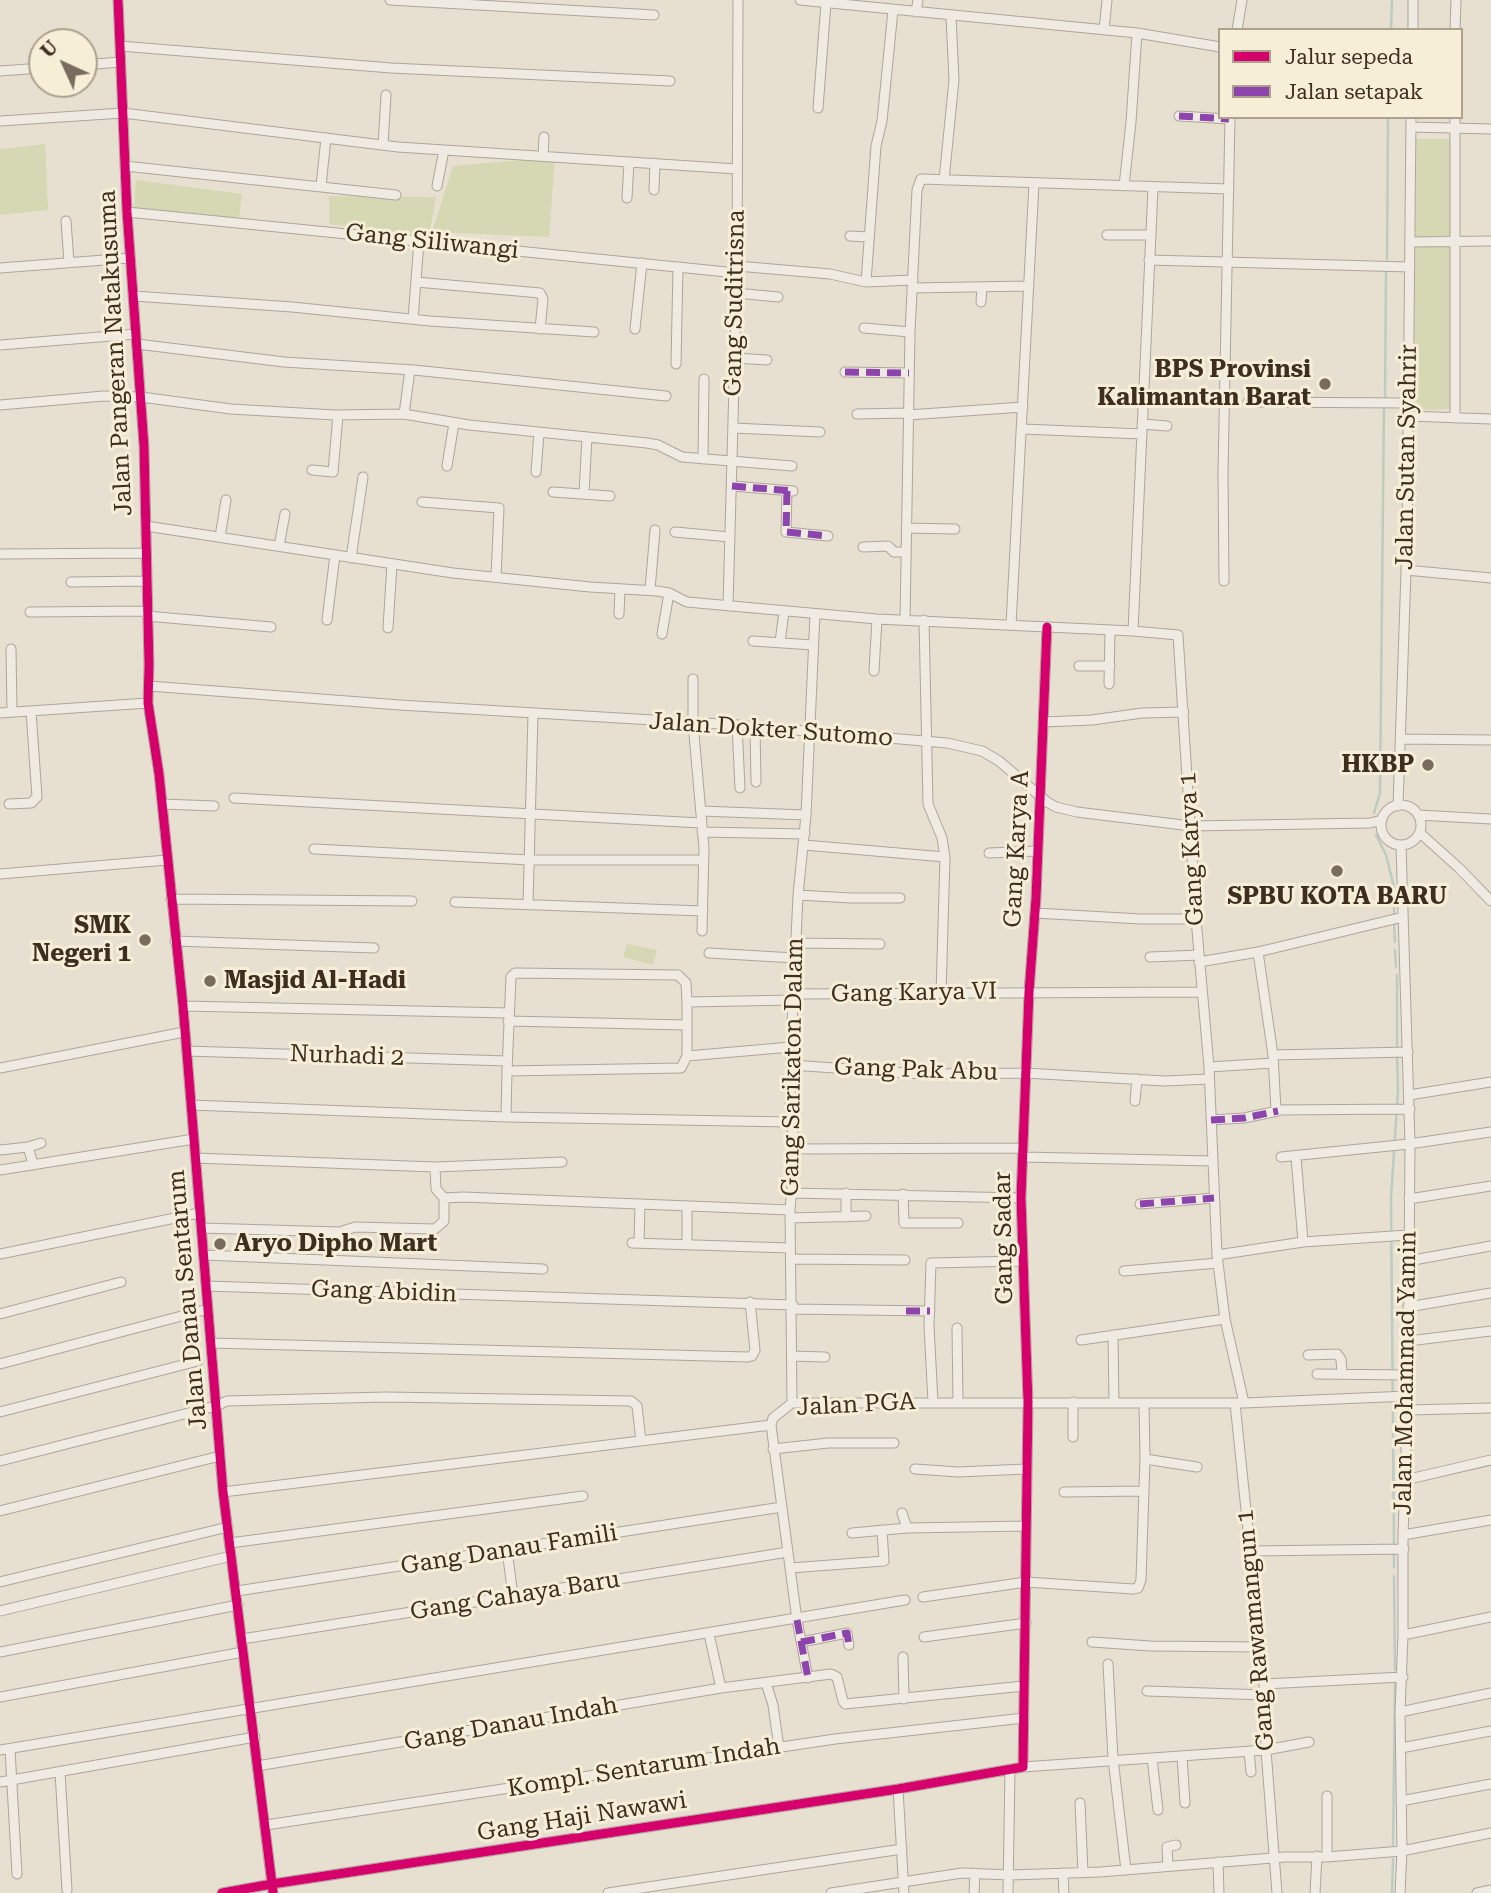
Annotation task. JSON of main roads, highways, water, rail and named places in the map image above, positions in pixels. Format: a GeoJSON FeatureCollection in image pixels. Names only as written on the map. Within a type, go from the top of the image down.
{"type":"FeatureCollection","features":[{"type":"Feature","properties":{"kind":"waterway"},"geometry":{"type":"LineString","coordinates":[[1391,28],[1392,0]]}},
{"type":"Feature","properties":{"kind":"waterway"},"geometry":{"type":"LineString","coordinates":[[1387,259],[1388,119]]}},
{"type":"Feature","properties":{"kind":"waterway"},"geometry":{"type":"LineString","coordinates":[[1385,399],[1386,273]]}},
{"type":"Feature","properties":{"kind":"waterway"},"geometry":{"type":"LineString","coordinates":[[1374,813],[1380,793],[1384,406]]}},
{"type":"Feature","properties":{"kind":"waterway"},"geometry":{"type":"LineString","coordinates":[[1376,835],[1386,855],[1394,887],[1394,916]]}},
{"type":"Feature","properties":{"kind":"waterway"},"geometry":{"type":"LineString","coordinates":[[1394,923],[1395,942]]}},
{"type":"Feature","properties":{"kind":"waterway"},"geometry":{"type":"LineString","coordinates":[[1395,950],[1396,967]]}},
{"type":"Feature","properties":{"kind":"waterway"},"geometry":{"type":"LineString","coordinates":[[1397,975],[1397,1049]]}},
{"type":"Feature","properties":{"kind":"waterway"},"geometry":{"type":"LineString","coordinates":[[1394,1546],[1391,1198],[1398,1091],[1397,1055]]}},
{"type":"Feature","properties":{"kind":"waterway"},"geometry":{"type":"LineString","coordinates":[[1394,1552],[1394,1567]]}},
{"type":"Feature","properties":{"kind":"waterway"},"geometry":{"type":"LineString","coordinates":[[1394,1576],[1395,1670]]}},
{"type":"Feature","properties":{"kind":"waterway"},"geometry":{"type":"LineString","coordinates":[[1393,1845],[1395,1684]]}},
{"type":"Feature","properties":{"kind":"waterway"},"geometry":{"type":"LineString","coordinates":[[1392,1893],[1393,1859]]}},
{"type":"Feature","properties":{"kind":"place","name":"BPS Provinsi Kalimantan Barat"},"geometry":{"type":"Point","coordinates":[1325,384]}},
{"type":"Feature","properties":{"kind":"place","name":"HKBP"},"geometry":{"type":"Point","coordinates":[1428,765]}},
{"type":"Feature","properties":{"kind":"place","name":"SPBU KOTA BARU"},"geometry":{"type":"Point","coordinates":[1337,871]}},
{"type":"Feature","properties":{"kind":"place","name":"SMK Negeri 1"},"geometry":{"type":"Point","coordinates":[145,940]}},
{"type":"Feature","properties":{"kind":"place","name":"Masjid Al-Hadi"},"geometry":{"type":"Point","coordinates":[210,981]}},
{"type":"Feature","properties":{"kind":"place","name":"Aryo Dipho Mart"},"geometry":{"type":"Point","coordinates":[220,1244]}}]}
